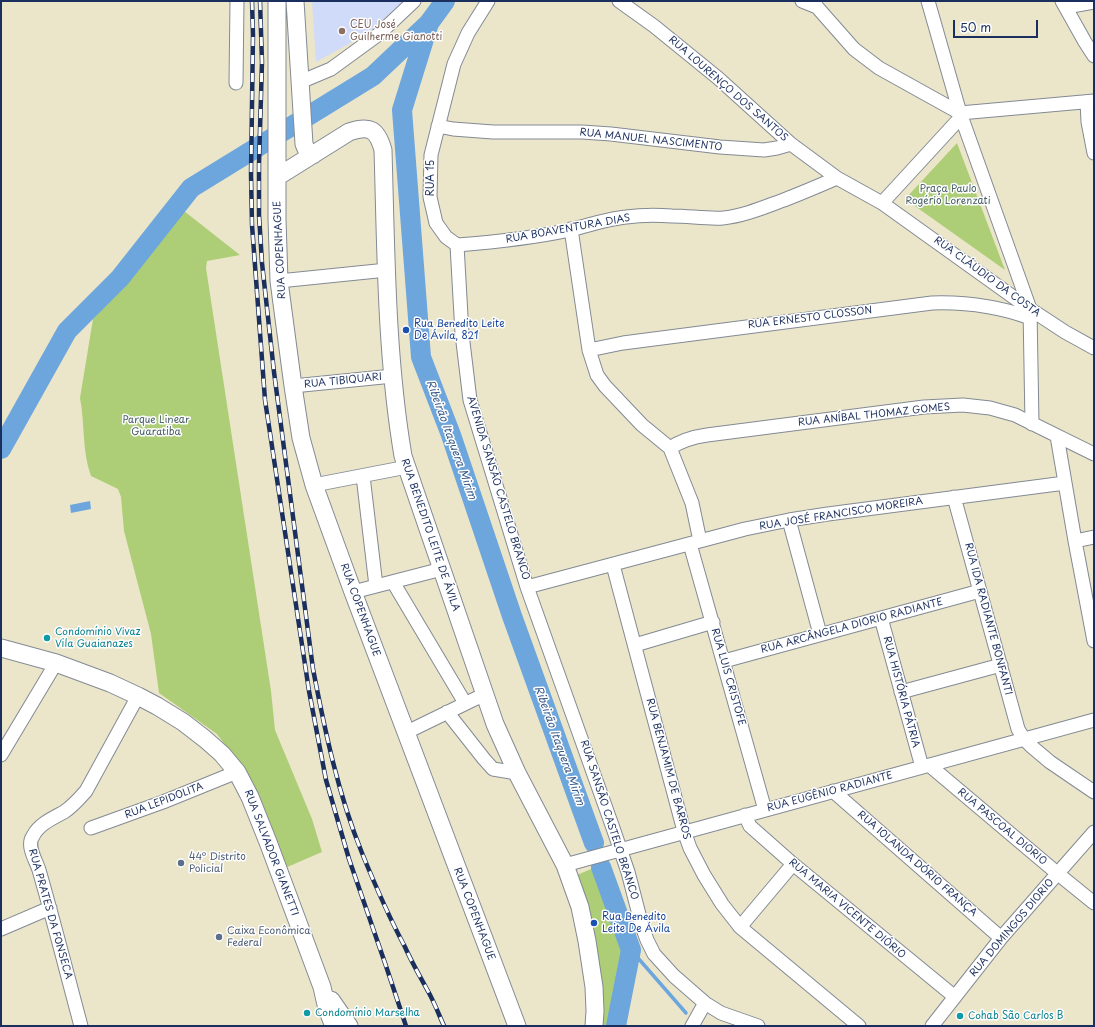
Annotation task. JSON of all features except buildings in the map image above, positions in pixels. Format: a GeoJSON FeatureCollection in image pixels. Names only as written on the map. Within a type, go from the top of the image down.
{"type":"FeatureCollection","features":[{"type":"Feature","properties":{"kind":"main road","name":"RUA COPENHAGUE"},"geometry":{"type":"LineString","coordinates":[[277,1],[277,219],[279,281],[301,438],[314,485],[353,592],[517,1026]]}},
{"type":"Feature","properties":{"kind":"main road"},"geometry":{"type":"LineString","coordinates":[[295,1],[301,102],[308,150]]}},
{"type":"Feature","properties":{"kind":"main road","name":"RUA BENEDITO LEITE DE ÁVILA"},"geometry":{"type":"LineString","coordinates":[[277,172],[308,150],[361,128],[368,129],[376,133],[380,140],[383,150],[392,376],[403,456],[495,724],[517,773],[565,865],[580,906],[594,988],[594,1026]]}},
{"type":"Feature","properties":{"kind":"main road","name":"RUA SALVADOR GIANETTI"},"geometry":{"type":"LineString","coordinates":[[1,648],[56,663],[110,683],[138,696],[183,722],[222,754],[237,772],[250,797],[322,987],[327,1009],[334,1026]]}},
{"type":"Feature","properties":{"kind":"main road","name":"RUA SALVADOR GIANETTI"},"geometry":{"type":"LineString","coordinates":[[322,987],[348,1026]]}},
{"type":"Feature","properties":{"kind":"street"},"geometry":{"type":"LineString","coordinates":[[236,83],[237,1]]}},
{"type":"Feature","properties":{"kind":"street"},"geometry":{"type":"LineString","coordinates":[[300,82],[331,69],[379,34],[414,1]]}},
{"type":"Feature","properties":{"kind":"street"},"geometry":{"type":"LineString","coordinates":[[438,126],[454,64],[468,33],[488,1]]}},
{"type":"Feature","properties":{"kind":"street","name":"RUA LOURENÇO DOS SANTOS"},"geometry":{"type":"LineString","coordinates":[[619,1],[654,26],[696,60],[791,144],[837,178]]}},
{"type":"Feature","properties":{"kind":"street"},"geometry":{"type":"LineString","coordinates":[[802,1],[816,4],[854,49],[879,68],[960,115],[1090,101],[1088,122],[1094,153]]}},
{"type":"Feature","properties":{"kind":"street"},"geometry":{"type":"LineString","coordinates":[[928,1],[960,115],[1030,314],[1032,424]]}},
{"type":"Feature","properties":{"kind":"street"},"geometry":{"type":"LineString","coordinates":[[1094,2],[1064,4],[1094,56]]}},
{"type":"Feature","properties":{"kind":"street"},"geometry":{"type":"LineString","coordinates":[[837,178],[882,203],[960,115]]}},
{"type":"Feature","properties":{"kind":"street","name":"RUA MANUEL NASCIMENTO"},"geometry":{"type":"LineString","coordinates":[[438,126],[454,129],[493,132],[582,132],[611,134],[720,147],[764,150],[791,144]]}},
{"type":"Feature","properties":{"kind":"street","name":"RUA 15"},"geometry":{"type":"LineString","coordinates":[[438,126],[431,155],[430,197],[436,222],[446,237],[456,245]]}},
{"type":"Feature","properties":{"kind":"street","name":"RUA BOAVENTURA DIAS"},"geometry":{"type":"LineString","coordinates":[[456,245],[496,241],[571,229],[626,217],[651,215],[724,218],[759,209],[837,178]]}},
{"type":"Feature","properties":{"kind":"street","name":"RUA CLÁUDIO DA COSTA"},"geometry":{"type":"LineString","coordinates":[[882,203],[1030,314],[1094,348]]}},
{"type":"Feature","properties":{"kind":"street"},"geometry":{"type":"LineString","coordinates":[[571,229],[589,350],[597,375],[605,386],[642,425],[670,448]]}},
{"type":"Feature","properties":{"kind":"street","name":"AVENIDA SANSÃO CASTELO BRANCO"},"geometry":{"type":"LineString","coordinates":[[456,245],[462,334],[470,400],[527,587]]}},
{"type":"Feature","properties":{"kind":"street"},"geometry":{"type":"LineString","coordinates":[[279,281],[387,270]]}},
{"type":"Feature","properties":{"kind":"street","name":"RUA ERNESTO CLOSSON"},"geometry":{"type":"LineString","coordinates":[[589,350],[623,343],[932,303],[949,302],[1030,314]]}},
{"type":"Feature","properties":{"kind":"street","name":"RUA TIBIQUARI"},"geometry":{"type":"LineString","coordinates":[[293,386],[392,376]]}},
{"type":"Feature","properties":{"kind":"street","name":"RUA ANÍBAL THOMAZ GOMES"},"geometry":{"type":"LineString","coordinates":[[670,448],[679,442],[706,435],[924,407],[963,405],[990,408],[1015,415],[1094,454]]}},
{"type":"Feature","properties":{"kind":"street"},"geometry":{"type":"LineString","coordinates":[[1057,436],[1075,541],[1092,620],[1094,640]]}},
{"type":"Feature","properties":{"kind":"street","name":"RUA LUIS CRISTOFE"},"geometry":{"type":"LineString","coordinates":[[670,448],[692,503],[695,542],[712,622],[765,810]]}},
{"type":"Feature","properties":{"kind":"street"},"geometry":{"type":"LineString","coordinates":[[314,485],[407,467]]}},
{"type":"Feature","properties":{"kind":"street"},"geometry":{"type":"LineString","coordinates":[[363,476],[376,586]]}},
{"type":"Feature","properties":{"kind":"street","name":"RUA JOSÉ FRANCISCO MOREIRA"},"geometry":{"type":"LineString","coordinates":[[527,587],[746,529],[790,520],[1065,483]]}},
{"type":"Feature","properties":{"kind":"street","name":"RUA IDA RADIANTE BONFANTI"},"geometry":{"type":"LineString","coordinates":[[954,497],[1014,716],[1018,729],[1024,739]]}},
{"type":"Feature","properties":{"kind":"street"},"geometry":{"type":"LineString","coordinates":[[790,520],[820,634]]}},
{"type":"Feature","properties":{"kind":"street"},"geometry":{"type":"LineString","coordinates":[[1075,541],[1094,537]]}},
{"type":"Feature","properties":{"kind":"street","name":"RUA BENJAMIM DE BARROS"},"geometry":{"type":"LineString","coordinates":[[613,565],[684,831],[690,848],[704,875],[722,904],[740,927],[859,1026]]}},
{"type":"Feature","properties":{"kind":"street"},"geometry":{"type":"LineString","coordinates":[[353,592],[442,569]]}},
{"type":"Feature","properties":{"kind":"street"},"geometry":{"type":"LineString","coordinates":[[393,582],[465,703]]}},
{"type":"Feature","properties":{"kind":"street","name":"RUA SANSÃO CASTELO BRANCO"},"geometry":{"type":"LineString","coordinates":[[527,587],[599,786],[616,851],[628,872],[642,926],[654,954],[702,1008],[758,1026]]}},
{"type":"Feature","properties":{"kind":"street","name":"RUA ARCÂNGELA DIORIO RADIANTE"},"geometry":{"type":"LineString","coordinates":[[724,661],[980,591]]}},
{"type":"Feature","properties":{"kind":"street","name":"RUA HISTÓRIA PÁTRIA"},"geometry":{"type":"LineString","coordinates":[[881,618],[901,692],[925,766]]}},
{"type":"Feature","properties":{"kind":"street"},"geometry":{"type":"LineString","coordinates":[[634,645],[712,622]]}},
{"type":"Feature","properties":{"kind":"street"},"geometry":{"type":"LineString","coordinates":[[1,755],[56,663]]}},
{"type":"Feature","properties":{"kind":"street"},"geometry":{"type":"LineString","coordinates":[[901,692],[1000,665]]}},
{"type":"Feature","properties":{"kind":"street"},"geometry":{"type":"LineString","coordinates":[[405,733],[485,694]]}},
{"type":"Feature","properties":{"kind":"street","name":"RUA PRATES DA FONSECA"},"geometry":{"type":"LineString","coordinates":[[81,1026],[50,908],[31,847],[32,836],[50,820],[77,802],[86,791],[138,696]]}},
{"type":"Feature","properties":{"kind":"street"},"geometry":{"type":"LineString","coordinates":[[447,712],[493,769],[517,773]]}},
{"type":"Feature","properties":{"kind":"street","name":"RUA EUGÊNIO RADIANTE"},"geometry":{"type":"LineString","coordinates":[[565,865],[684,831],[1094,720]]}},
{"type":"Feature","properties":{"kind":"street"},"geometry":{"type":"LineString","coordinates":[[1024,739],[1050,762],[1094,792]]}},
{"type":"Feature","properties":{"kind":"street","name":"RUA PASCOAL DIORIO"},"geometry":{"type":"LineString","coordinates":[[925,766],[1094,903]]}},
{"type":"Feature","properties":{"kind":"street","name":"RUA LEPIDOLITA"},"geometry":{"type":"LineString","coordinates":[[91,828],[163,802],[237,772]]}},
{"type":"Feature","properties":{"kind":"street","name":"RUA IOLANDA DÓRIO FRANÇA"},"geometry":{"type":"LineString","coordinates":[[833,791],[1001,938]]}},
{"type":"Feature","properties":{"kind":"street","name":"RUA MARIA VICENTE DIÓRIO"},"geometry":{"type":"LineString","coordinates":[[745,815],[750,826],[793,864],[955,997]]}},
{"type":"Feature","properties":{"kind":"street","name":"RUA DOMINGOS DIORIO"},"geometry":{"type":"LineString","coordinates":[[932,1026],[1001,938],[1094,832]]}},
{"type":"Feature","properties":{"kind":"street"},"geometry":{"type":"LineString","coordinates":[[740,927],[793,864]]}},
{"type":"Feature","properties":{"kind":"street"},"geometry":{"type":"LineString","coordinates":[[1,928],[50,908]]}},
{"type":"Feature","properties":{"kind":"street"},"geometry":{"type":"LineString","coordinates":[[692,1026],[702,1008]]}},
{"type":"Feature","properties":{"kind":"shaded area","name":"CEU José Guilherme Gianotti"},"geometry":{"type":"Polygon","coordinates":[[[312,1],[404,1],[365,35],[316,62],[312,1]]]}},
{"type":"Feature","properties":{"kind":"green space","name":"Praça Paulo Rogério Lorenzati"},"geometry":{"type":"Polygon","coordinates":[[[957,143],[1005,270],[905,199],[957,143]]]}},
{"type":"Feature","properties":{"kind":"green space","name":"Parque Linear Guaratiba"},"geometry":{"type":"Polygon","coordinates":[[[184,211],[240,255],[207,261],[206,268],[271,691],[275,730],[312,819],[322,852],[285,868],[243,769],[217,734],[159,693],[151,634],[124,531],[121,497],[118,489],[91,476],[86,457],[80,398],[93,319],[184,211]]]}},
{"type":"Feature","properties":{"kind":"green space"},"geometry":{"type":"Polygon","coordinates":[[[598,866],[626,948],[627,956],[616,992],[609,1026],[597,1026],[577,875],[598,866]]]}},
{"type":"Feature","properties":{"kind":"water"},"geometry":{"type":"Polygon","coordinates":[[[90,501],[91,509],[71,513],[70,505],[90,501]]]}},
{"type":"Feature","properties":{"kind":"waterway"},"geometry":{"type":"LineString","coordinates":[[1,449],[67,331],[120,278],[191,188],[373,76],[429,23],[445,1]]}},
{"type":"Feature","properties":{"kind":"waterway","name":"Ribeirão Itaquera Mirim"},"geometry":{"type":"LineString","coordinates":[[429,23],[402,110],[421,357],[451,435],[512,616],[594,843]]}},
{"type":"Feature","properties":{"kind":"waterway","name":"Ribeirão Itaquera Mirim"},"geometry":{"type":"LineString","coordinates":[[601,867],[631,950],[616,1026]]}},
{"type":"Feature","properties":{"kind":"waterway"},"geometry":{"type":"LineString","coordinates":[[631,950],[686,1013]]}},
{"type":"Feature","properties":{"kind":"railway"},"geometry":{"type":"LineString","coordinates":[[252,1],[252,225],[265,400],[309,691],[326,780],[349,859],[406,1026]]}},
{"type":"Feature","properties":{"kind":"railway"},"geometry":{"type":"LineString","coordinates":[[260,1],[262,62],[259,215],[262,263],[274,372],[313,669],[333,762],[353,831],[388,913],[431,997],[444,1026]]}},
{"type":"Feature","properties":{"kind":"place","name":"CEU José Guilherme Gianotti"},"geometry":{"type":"Point","coordinates":[342,31]}},
{"type":"Feature","properties":{"kind":"place","name":"Rua Benedito Leite De Ávila, 821"},"geometry":{"type":"Point","coordinates":[406,330]}},
{"type":"Feature","properties":{"kind":"place","name":"Condomínio Vivaz Vila Guaianazes"},"geometry":{"type":"Point","coordinates":[47,638]}},
{"type":"Feature","properties":{"kind":"place","name":"44º Distrito Policial"},"geometry":{"type":"Point","coordinates":[181,863]}},
{"type":"Feature","properties":{"kind":"place","name":"Rua Benedito Leite De Ávila"},"geometry":{"type":"Point","coordinates":[594,923]}},
{"type":"Feature","properties":{"kind":"place","name":"Caixa Econômica Federal"},"geometry":{"type":"Point","coordinates":[219,937]}},
{"type":"Feature","properties":{"kind":"place","name":"Condomínio Marselha"},"geometry":{"type":"Point","coordinates":[307,1013]}},
{"type":"Feature","properties":{"kind":"place","name":"Cohab São Carlos B"},"geometry":{"type":"Point","coordinates":[960,1016]}}]}
